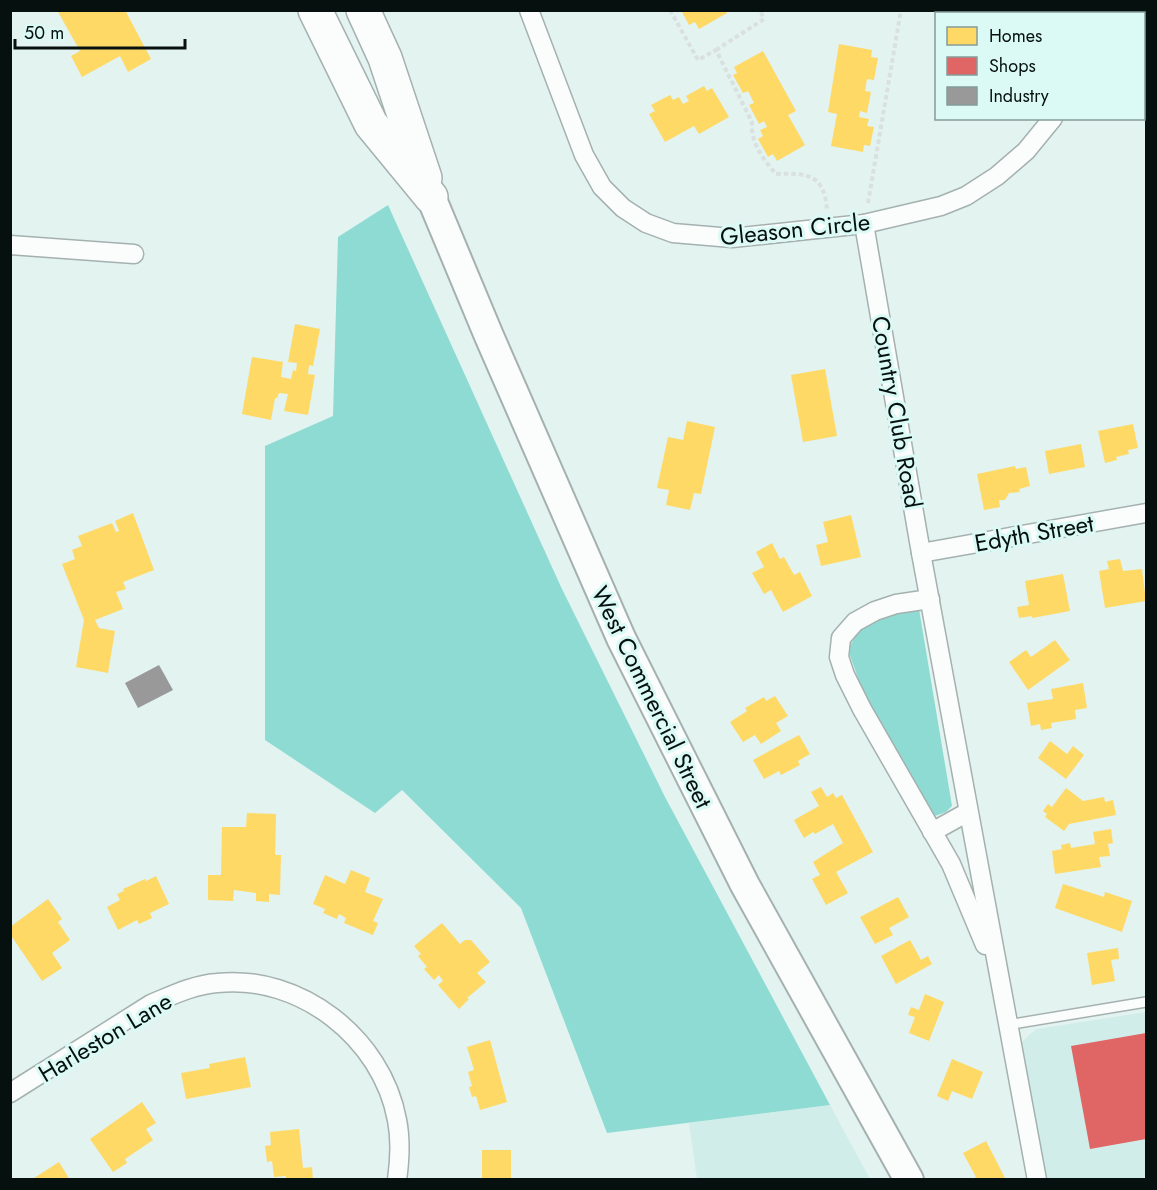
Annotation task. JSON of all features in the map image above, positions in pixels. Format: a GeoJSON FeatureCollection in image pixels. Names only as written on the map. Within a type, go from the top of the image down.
{"type":"FeatureCollection","features":[{"type":"Feature","properties":{"kind":"highway"},"geometry":{"type":"LineString","coordinates":[[315,10],[371,124],[431,197]]}},
{"type":"Feature","properties":{"kind":"highway"},"geometry":{"type":"LineString","coordinates":[[337,10],[377,95],[431,197]]}},
{"type":"Feature","properties":{"kind":"highway"},"geometry":{"type":"LineString","coordinates":[[363,10],[386,58],[431,197]]}},
{"type":"Feature","properties":{"kind":"highway"},"geometry":{"type":"LineString","coordinates":[[381,10],[418,101],[431,197]]}},
{"type":"Feature","properties":{"kind":"main road","name":"West Commercial Street"},"geometry":{"type":"LineString","coordinates":[[431,197],[498,357],[626,648],[745,885],[909,1179]]}},
{"type":"Feature","properties":{"kind":"street","name":"Gleason Circle"},"geometry":{"type":"LineString","coordinates":[[529,10],[584,155],[602,187],[623,208],[646,223],[674,233],[732,238],[864,224],[941,206],[966,196],[987,183],[1019,157],[1051,120]]}},
{"type":"Feature","properties":{"kind":"street","name":"Country Club Road"},"geometry":{"type":"LineString","coordinates":[[864,224],[921,553],[1037,1179]]}},
{"type":"Feature","properties":{"kind":"street"},"geometry":{"type":"LineString","coordinates":[[10,245],[134,254]]}},
{"type":"Feature","properties":{"kind":"street","name":"Edyth Street"},"geometry":{"type":"LineString","coordinates":[[921,553],[1146,513]]}},
{"type":"Feature","properties":{"kind":"street","name":"Country Club Road"},"geometry":{"type":"LineString","coordinates":[[930,599],[896,604],[875,611],[855,622],[841,638],[839,657],[862,709],[951,864],[998,977]]}},
{"type":"Feature","properties":{"kind":"street"},"geometry":{"type":"LineString","coordinates":[[932,832],[968,812]]}},
{"type":"Feature","properties":{"kind":"street","name":"Harleston Lane"},"geometry":{"type":"LineString","coordinates":[[10,1093],[152,1004],[174,994],[196,986],[218,982],[266,986],[287,991],[326,1011],[362,1044],[389,1092],[397,1118],[400,1148],[397,1179]]}},
{"type":"Feature","properties":{"kind":"lane"},"geometry":{"type":"LineString","coordinates":[[1007,1025],[1146,1002]]}},
{"type":"Feature","properties":{"kind":"path"},"geometry":{"type":"LineString","coordinates":[[670,10],[698,60],[764,19],[759,10]]}},
{"type":"Feature","properties":{"kind":"path"},"geometry":{"type":"LineString","coordinates":[[864,224],[901,10]]}},
{"type":"Feature","properties":{"kind":"path"},"geometry":{"type":"LineString","coordinates":[[716,50],[752,122],[751,135],[767,164],[776,174],[807,175],[816,180],[824,191],[827,213]]}},
{"type":"Feature","properties":{"kind":"shaded area"},"geometry":{"type":"Polygon","coordinates":[[[1145,76],[1146,76],[1146,137],[1144,120],[1145,76]]]}},
{"type":"Feature","properties":{"kind":"shaded area"},"geometry":{"type":"Polygon","coordinates":[[[388,205],[561,587],[665,797],[830,1105],[607,1133],[521,908],[402,790],[375,813],[265,740],[265,446],[333,416],[338,237],[388,205]]]}},
{"type":"Feature","properties":{"kind":"shaded area"},"geometry":{"type":"Polygon","coordinates":[[[919,609],[952,806],[946,812],[935,816],[863,692],[848,650],[860,631],[868,624],[896,613],[919,609]]]}},
{"type":"Feature","properties":{"kind":"shaded area"},"geometry":{"type":"Polygon","coordinates":[[[1146,1012],[1146,1179],[1047,1179],[1020,1044],[1037,1029],[1146,1012]]]}},
{"type":"Feature","properties":{"kind":"shaded area"},"geometry":{"type":"Polygon","coordinates":[[[830,1105],[870,1179],[697,1179],[689,1123],[830,1105]]]}},
{"type":"Feature","properties":{"kind":"building: Homes"},"geometry":{"type":"Polygon","coordinates":[[[57,10],[125,10],[151,59],[128,72],[120,56],[82,77],[71,56],[80,51],[57,10]]]}},
{"type":"Feature","properties":{"kind":"building: Homes"},"geometry":{"type":"Polygon","coordinates":[[[681,10],[726,10],[727,13],[699,29],[695,22],[689,25],[681,10]]]}},
{"type":"Feature","properties":{"kind":"building: Homes"},"geometry":{"type":"Polygon","coordinates":[[[839,44],[872,50],[871,57],[878,58],[874,80],[867,79],[865,91],[871,92],[867,113],[860,111],[859,117],[869,119],[867,126],[874,127],[870,146],[864,145],[863,152],[831,146],[837,114],[828,112],[839,44]]]}},
{"type":"Feature","properties":{"kind":"building: Homes"},"geometry":{"type":"Polygon","coordinates":[[[763,51],[796,111],[788,115],[805,145],[777,161],[773,154],[768,157],[758,139],[763,136],[760,130],[767,127],[764,121],[759,124],[749,105],[754,103],[748,91],[743,93],[733,75],[737,73],[734,67],[763,51]]]}},
{"type":"Feature","properties":{"kind":"building: Homes"},"geometry":{"type":"Polygon","coordinates":[[[704,86],[707,91],[712,88],[729,117],[699,134],[694,126],[665,142],[649,114],[655,111],[651,105],[670,95],[673,100],[679,97],[683,104],[689,101],[686,96],[704,86]]]}},
{"type":"Feature","properties":{"kind":"building: Homes"},"geometry":{"type":"Polygon","coordinates":[[[295,324],[320,329],[313,366],[309,365],[308,374],[315,375],[308,415],[284,411],[288,394],[279,393],[275,398],[271,420],[242,414],[252,357],[283,362],[281,377],[291,379],[293,370],[296,371],[297,363],[288,362],[295,324]]]}},
{"type":"Feature","properties":{"kind":"building: Homes"},"geometry":{"type":"Polygon","coordinates":[[[825,369],[837,436],[803,442],[791,375],[825,369]]]}},
{"type":"Feature","properties":{"kind":"building: Homes"},"geometry":{"type":"Polygon","coordinates":[[[687,421],[715,427],[701,494],[694,493],[690,510],[666,505],[669,490],[657,488],[668,437],[683,440],[687,421]]]}},
{"type":"Feature","properties":{"kind":"building: Homes"},"geometry":{"type":"Polygon","coordinates":[[[1133,424],[1138,448],[1128,450],[1129,454],[1105,463],[1098,431],[1133,424]]]}},
{"type":"Feature","properties":{"kind":"building: Homes"},"geometry":{"type":"Polygon","coordinates":[[[1081,444],[1085,467],[1049,474],[1045,451],[1081,444]]]}},
{"type":"Feature","properties":{"kind":"building: Homes"},"geometry":{"type":"Polygon","coordinates":[[[1015,466],[1016,469],[1026,467],[1030,486],[1019,489],[1020,492],[1009,493],[1005,500],[999,500],[1000,507],[984,510],[977,474],[1015,466]]]}},
{"type":"Feature","properties":{"kind":"building: Homes"},"geometry":{"type":"Polygon","coordinates":[[[133,513],[154,570],[123,582],[126,589],[116,592],[123,609],[95,620],[99,628],[115,631],[108,673],[76,667],[84,620],[62,564],[75,559],[72,550],[82,546],[78,536],[112,523],[116,532],[119,531],[115,521],[133,513]]]}},
{"type":"Feature","properties":{"kind":"building: Homes"},"geometry":{"type":"Polygon","coordinates":[[[851,515],[861,557],[821,566],[816,545],[828,542],[823,522],[851,515]]]}},
{"type":"Feature","properties":{"kind":"building: Homes"},"geometry":{"type":"Polygon","coordinates":[[[772,543],[780,559],[784,557],[794,575],[800,572],[812,596],[783,612],[771,590],[764,594],[752,573],[764,567],[756,552],[772,543]]]}},
{"type":"Feature","properties":{"kind":"building: Homes"},"geometry":{"type":"Polygon","coordinates":[[[1120,559],[1123,571],[1142,569],[1146,601],[1105,608],[1099,571],[1109,569],[1107,561],[1120,559]]]}},
{"type":"Feature","properties":{"kind":"building: Homes"},"geometry":{"type":"Polygon","coordinates":[[[1063,574],[1070,611],[1019,618],[1017,607],[1029,605],[1025,581],[1063,574]]]}},
{"type":"Feature","properties":{"kind":"building: Homes"},"geometry":{"type":"Polygon","coordinates":[[[1055,640],[1070,660],[1028,690],[1009,662],[1026,650],[1031,657],[1055,640]]]}},
{"type":"Feature","properties":{"kind":"building: Homes"},"geometry":{"type":"Polygon","coordinates":[[[1083,683],[1087,708],[1075,710],[1076,719],[1051,723],[1052,728],[1041,730],[1040,724],[1031,726],[1027,703],[1053,699],[1051,689],[1083,683]]]}},
{"type":"Feature","properties":{"kind":"building: Homes"},"geometry":{"type":"Polygon","coordinates":[[[775,696],[788,716],[776,723],[781,731],[761,744],[755,735],[743,742],[730,722],[747,711],[745,708],[764,697],[766,701],[775,696]]]}},
{"type":"Feature","properties":{"kind":"building: Homes"},"geometry":{"type":"Polygon","coordinates":[[[799,735],[810,754],[798,761],[800,765],[781,775],[779,771],[764,779],[753,760],[799,735]]]}},
{"type":"Feature","properties":{"kind":"building: Homes"},"geometry":{"type":"Polygon","coordinates":[[[1050,741],[1067,754],[1073,746],[1084,755],[1066,779],[1038,758],[1050,741]]]}},
{"type":"Feature","properties":{"kind":"building: Homes"},"geometry":{"type":"Polygon","coordinates":[[[821,787],[827,797],[833,793],[836,798],[842,795],[873,852],[836,872],[848,893],[826,905],[812,879],[820,875],[813,862],[843,843],[833,824],[804,838],[794,820],[819,806],[811,792],[821,787]]]}},
{"type":"Feature","properties":{"kind":"building: Homes"},"geometry":{"type":"Polygon","coordinates":[[[1066,788],[1083,801],[1104,797],[1105,802],[1113,800],[1116,815],[1069,824],[1064,831],[1045,817],[1047,814],[1043,811],[1048,804],[1052,807],[1066,788]]]}},
{"type":"Feature","properties":{"kind":"building: Homes"},"geometry":{"type":"Polygon","coordinates":[[[247,813],[276,814],[275,855],[281,855],[280,895],[269,894],[269,902],[256,901],[256,893],[234,890],[233,901],[208,900],[208,875],[221,875],[222,827],[246,827],[247,813]]]}},
{"type":"Feature","properties":{"kind":"building: Homes"},"geometry":{"type":"Polygon","coordinates":[[[1111,829],[1113,843],[1108,844],[1110,856],[1099,857],[1101,867],[1055,874],[1052,851],[1062,849],[1061,845],[1070,843],[1071,848],[1095,844],[1093,832],[1111,829]]]}},
{"type":"Feature","properties":{"kind":"building: Homes"},"geometry":{"type":"Polygon","coordinates":[[[351,870],[370,878],[365,892],[383,899],[373,921],[378,923],[373,935],[344,923],[346,918],[339,914],[337,919],[323,913],[325,909],[313,904],[325,875],[345,884],[351,870]]]}},
{"type":"Feature","properties":{"kind":"building: Homes"},"geometry":{"type":"Polygon","coordinates":[[[156,876],[169,904],[150,913],[152,918],[139,924],[137,920],[118,930],[107,907],[120,900],[117,894],[124,891],[123,889],[156,876]]]}},
{"type":"Feature","properties":{"kind":"building: Homes"},"geometry":{"type":"Polygon","coordinates":[[[1063,884],[1104,897],[1105,892],[1132,901],[1122,932],[1055,908],[1063,884]]]}},
{"type":"Feature","properties":{"kind":"building: Homes"},"geometry":{"type":"Polygon","coordinates":[[[898,897],[909,917],[889,928],[893,935],[875,944],[860,917],[898,897]]]}},
{"type":"Feature","properties":{"kind":"building: Homes"},"geometry":{"type":"Polygon","coordinates":[[[48,899],[62,919],[58,922],[70,940],[52,953],[62,968],[42,981],[10,934],[10,927],[48,899]]]}},
{"type":"Feature","properties":{"kind":"building: Homes"},"geometry":{"type":"Polygon","coordinates":[[[442,923],[460,944],[465,940],[471,940],[490,962],[477,973],[486,982],[467,998],[469,999],[459,1009],[438,985],[443,981],[439,975],[434,980],[424,969],[427,967],[418,956],[421,954],[414,946],[442,923]]]}},
{"type":"Feature","properties":{"kind":"building: Homes"},"geometry":{"type":"Polygon","coordinates":[[[910,940],[921,960],[928,956],[932,964],[896,984],[881,956],[910,940]]]}},
{"type":"Feature","properties":{"kind":"building: Homes"},"geometry":{"type":"Polygon","coordinates":[[[1118,948],[1119,959],[1111,960],[1115,981],[1092,985],[1087,953],[1118,948]]]}},
{"type":"Feature","properties":{"kind":"building: Homes"},"geometry":{"type":"Polygon","coordinates":[[[925,994],[944,1002],[929,1041],[909,1033],[915,1017],[908,1015],[911,1007],[919,1010],[925,994]]]}},
{"type":"Feature","properties":{"kind":"building: Homes"},"geometry":{"type":"Polygon","coordinates":[[[490,1040],[507,1102],[480,1110],[476,1096],[472,1097],[469,1087],[472,1086],[468,1072],[474,1070],[467,1047],[490,1040]]]}},
{"type":"Feature","properties":{"kind":"building: Homes"},"geometry":{"type":"Polygon","coordinates":[[[245,1057],[251,1087],[186,1099],[181,1073],[210,1068],[209,1064],[245,1057]]]}},
{"type":"Feature","properties":{"kind":"building: Homes"},"geometry":{"type":"Polygon","coordinates":[[[952,1059],[983,1072],[972,1099],[952,1091],[948,1101],[937,1096],[952,1059]]]}},
{"type":"Feature","properties":{"kind":"building: Homes"},"geometry":{"type":"Polygon","coordinates":[[[142,1102],[156,1123],[146,1129],[153,1140],[125,1159],[127,1163],[113,1172],[90,1139],[142,1102]]]}},
{"type":"Feature","properties":{"kind":"building: Homes"},"geometry":{"type":"Polygon","coordinates":[[[299,1129],[303,1168],[312,1167],[313,1180],[286,1180],[286,1176],[274,1177],[272,1161],[267,1162],[265,1146],[271,1145],[270,1132],[299,1129]]]}},
{"type":"Feature","properties":{"kind":"building: Homes"},"geometry":{"type":"Polygon","coordinates":[[[986,1141],[1006,1180],[971,1180],[976,1177],[963,1153],[986,1141]]]}},
{"type":"Feature","properties":{"kind":"building: Homes"},"geometry":{"type":"Polygon","coordinates":[[[482,1150],[511,1150],[511,1180],[482,1180],[482,1150]]]}},
{"type":"Feature","properties":{"kind":"building: Homes"},"geometry":{"type":"Polygon","coordinates":[[[59,1162],[70,1180],[31,1180],[59,1162]]]}},
{"type":"Feature","properties":{"kind":"building: Shops"},"geometry":{"type":"Polygon","coordinates":[[[1146,1033],[1146,1139],[1090,1149],[1071,1046],[1146,1033]]]}},
{"type":"Feature","properties":{"kind":"building: Industry"},"geometry":{"type":"Polygon","coordinates":[[[159,665],[173,690],[138,708],[125,683],[159,665]]]}}]}
